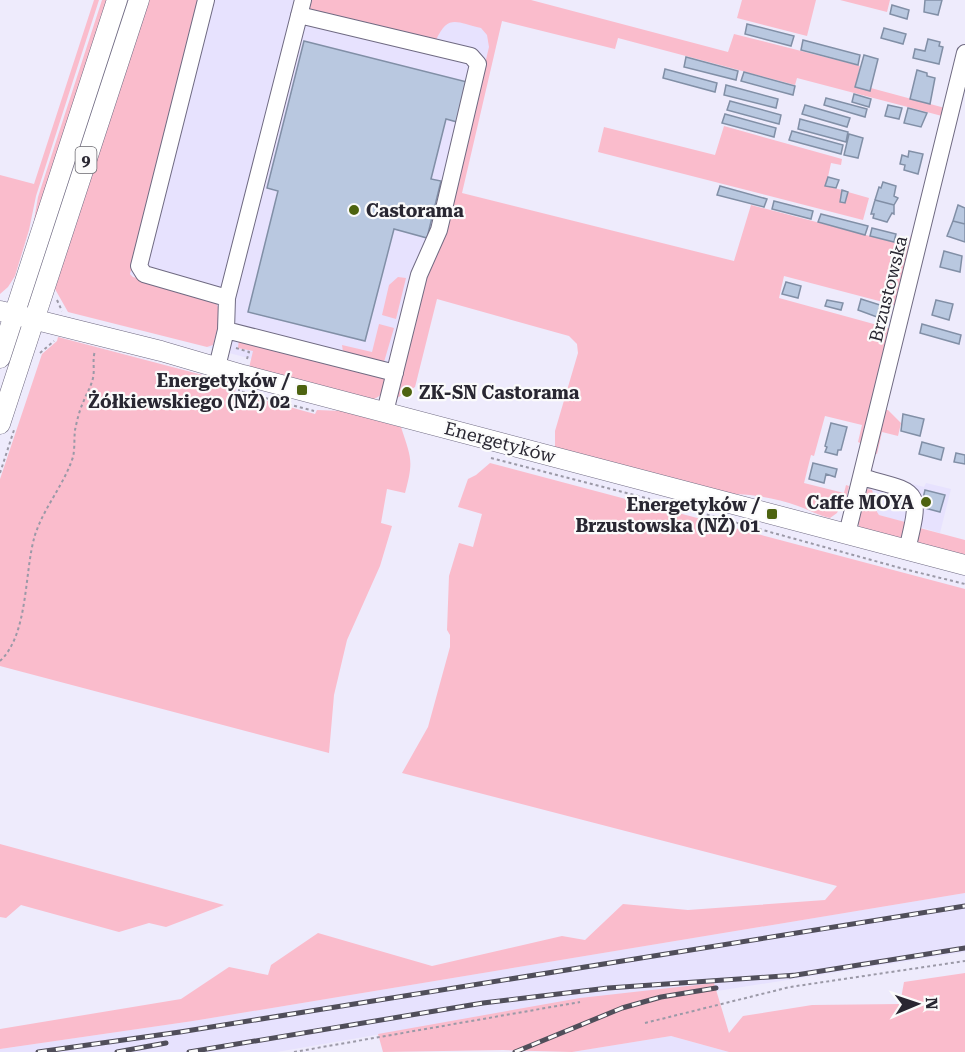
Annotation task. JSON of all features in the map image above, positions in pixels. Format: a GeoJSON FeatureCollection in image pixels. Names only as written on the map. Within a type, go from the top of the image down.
{"type":"FeatureCollection","features":[{"type":"Feature","properties":{"kind":"main road","name":"9"},"geometry":{"type":"LineString","coordinates":[[0,358],[7,313],[117,0]]}},
{"type":"Feature","properties":{"kind":"main road","name":"9"},"geometry":{"type":"LineString","coordinates":[[0,424],[139,0]]}},
{"type":"Feature","properties":{"kind":"main road","name":"Energetyków"},"geometry":{"type":"LineString","coordinates":[[7,313],[965,565]]}},
{"type":"Feature","properties":{"kind":"street"},"geometry":{"type":"LineString","coordinates":[[206,0],[139,266],[144,274],[227,298]]}},
{"type":"Feature","properties":{"kind":"street"},"geometry":{"type":"LineString","coordinates":[[217,367],[226,330],[227,298],[301,8],[471,56],[478,64],[439,230],[419,275],[386,412]]}},
{"type":"Feature","properties":{"kind":"street","name":"Brzustowska"},"geometry":{"type":"LineString","coordinates":[[847,534],[965,53]]}},
{"type":"Feature","properties":{"kind":"street"},"geometry":{"type":"LineString","coordinates":[[226,330],[395,373]]}},
{"type":"Feature","properties":{"kind":"street"},"geometry":{"type":"LineString","coordinates":[[861,477],[905,489],[913,497],[915,516],[907,550]]}},
{"type":"Feature","properties":{"kind":"path"},"geometry":{"type":"LineString","coordinates":[[54,292],[62,311]]}},
{"type":"Feature","properties":{"kind":"path"},"geometry":{"type":"LineString","coordinates":[[0,661],[15,639],[26,592],[34,537],[42,514],[65,476],[74,454],[75,431],[82,404],[94,375],[94,355],[100,336]]}},
{"type":"Feature","properties":{"kind":"path"},"geometry":{"type":"LineString","coordinates":[[39,358],[40,352],[54,341]]}},
{"type":"Feature","properties":{"kind":"path"},"geometry":{"type":"LineString","coordinates":[[491,458],[652,500]]}},
{"type":"Feature","properties":{"kind":"path"},"geometry":{"type":"LineString","coordinates":[[664,503],[965,584]]}},
{"type":"Feature","properties":{"kind":"path"},"geometry":{"type":"LineString","coordinates":[[645,1023],[789,987],[965,961]]}},
{"type":"Feature","properties":{"kind":"path"},"geometry":{"type":"LineString","coordinates":[[294,1052],[580,1002]]}},
{"type":"Feature","properties":{"kind":"shaded area"},"geometry":{"type":"Polygon","coordinates":[[[94,0],[99,0],[36,196],[29,230],[15,276],[0,294],[0,175],[34,184],[94,0]]]}},
{"type":"Feature","properties":{"kind":"shaded area"},"geometry":{"type":"Polygon","coordinates":[[[102,0],[111,0],[29,250],[38,197],[102,0]]]}},
{"type":"Feature","properties":{"kind":"shaded area"},"geometry":{"type":"Polygon","coordinates":[[[145,0],[200,0],[130,274],[133,277],[218,299],[218,326],[213,345],[207,347],[68,312],[55,289],[50,288],[145,0]]]}},
{"type":"Feature","properties":{"kind":"shaded area"},"geometry":{"type":"Polygon","coordinates":[[[200,0],[397,0],[502,20],[415,387],[397,398],[207,347],[213,345],[219,319],[130,274],[200,0]]]}},
{"type":"Feature","properties":{"kind":"shaded area"},"geometry":{"type":"Polygon","coordinates":[[[308,0],[531,0],[728,52],[734,34],[860,66],[856,84],[945,108],[942,116],[797,78],[795,85],[618,38],[615,49],[502,21],[462,193],[734,261],[751,205],[908,246],[911,235],[915,237],[898,306],[784,276],[779,298],[892,329],[864,445],[858,442],[862,425],[825,416],[814,456],[811,455],[804,483],[844,493],[846,485],[849,486],[845,504],[841,504],[837,513],[830,518],[768,498],[736,494],[735,498],[555,447],[555,431],[578,353],[577,344],[569,336],[437,299],[415,387],[397,398],[424,282],[443,240],[489,47],[487,35],[481,28],[454,22],[445,26],[436,40],[308,12],[308,0]]]}},
{"type":"Feature","properties":{"kind":"shaded area"},"geometry":{"type":"Polygon","coordinates":[[[742,0],[816,0],[807,36],[737,18],[742,0]]]}},
{"type":"Feature","properties":{"kind":"shaded area"},"geometry":{"type":"Polygon","coordinates":[[[840,0],[890,0],[887,12],[840,0]]]}},
{"type":"Feature","properties":{"kind":"shaded area"},"geometry":{"type":"Polygon","coordinates":[[[724,126],[842,159],[841,165],[831,163],[826,186],[842,190],[840,202],[845,203],[848,192],[869,198],[863,220],[598,152],[604,127],[715,155],[724,126]]]}},
{"type":"Feature","properties":{"kind":"shaded area"},"geometry":{"type":"Polygon","coordinates":[[[398,277],[406,278],[396,319],[382,315],[389,285],[398,277]]]}},
{"type":"Feature","properties":{"kind":"shaded area"},"geometry":{"type":"Polygon","coordinates":[[[379,324],[394,328],[384,362],[343,352],[342,345],[372,352],[379,324]]]}},
{"type":"Feature","properties":{"kind":"shaded area"},"geometry":{"type":"Polygon","coordinates":[[[58,337],[237,384],[235,392],[315,414],[317,410],[341,411],[401,427],[410,459],[408,482],[405,493],[387,489],[381,523],[392,526],[380,566],[347,640],[334,695],[329,753],[0,666],[0,479],[42,354],[57,341],[58,337]]]}},
{"type":"Feature","properties":{"kind":"shaded area"},"geometry":{"type":"Polygon","coordinates":[[[239,339],[384,378],[384,389],[378,397],[371,400],[249,368],[253,351],[238,348],[239,339]]]}},
{"type":"Feature","properties":{"kind":"shaded area"},"geometry":{"type":"Polygon","coordinates":[[[884,410],[888,410],[901,423],[898,436],[882,432],[877,454],[874,453],[884,410]]]}},
{"type":"Feature","properties":{"kind":"shaded area"},"geometry":{"type":"Polygon","coordinates":[[[490,463],[965,589],[965,893],[193,1021],[0,1049],[0,1029],[181,999],[229,967],[268,975],[271,965],[318,933],[432,966],[562,936],[585,940],[623,904],[688,910],[825,900],[837,886],[402,773],[428,727],[450,647],[450,635],[447,630],[449,576],[459,543],[473,547],[482,514],[458,507],[468,479],[490,463]]]}},
{"type":"Feature","properties":{"kind":"shaded area"},"geometry":{"type":"Polygon","coordinates":[[[872,473],[924,487],[926,483],[951,489],[940,533],[879,515],[873,506],[873,493],[869,489],[872,473]]]}},
{"type":"Feature","properties":{"kind":"shaded area"},"geometry":{"type":"Polygon","coordinates":[[[867,489],[872,490],[875,508],[879,515],[905,522],[907,525],[902,537],[898,539],[860,530],[857,519],[867,489]]]}},
{"type":"Feature","properties":{"kind":"shaded area"},"geometry":{"type":"Polygon","coordinates":[[[916,527],[965,540],[965,559],[915,542],[916,527]]]}},
{"type":"Feature","properties":{"kind":"shaded area"},"geometry":{"type":"Polygon","coordinates":[[[0,844],[224,905],[166,927],[149,923],[119,932],[21,905],[6,918],[0,917],[0,844]]]}},
{"type":"Feature","properties":{"kind":"shaded area"},"geometry":{"type":"Polygon","coordinates":[[[965,893],[965,952],[717,991],[714,983],[451,1022],[277,1052],[0,1052],[0,1049],[193,1021],[965,893]]]}},
{"type":"Feature","properties":{"kind":"shaded area"},"geometry":{"type":"Polygon","coordinates":[[[965,973],[965,1052],[729,1052],[671,1036],[572,1052],[503,1050],[383,1052],[378,1034],[580,998],[714,983],[729,1033],[743,1016],[812,1005],[900,1004],[904,982],[965,973]]]}},
{"type":"Feature","properties":{"kind":"shaded area"},"geometry":{"type":"Polygon","coordinates":[[[671,1036],[729,1052],[572,1052],[671,1036]]]}},
{"type":"Feature","properties":{"kind":"building"},"geometry":{"type":"Polygon","coordinates":[[[925,0],[942,0],[938,15],[924,12],[925,0]]]}},
{"type":"Feature","properties":{"kind":"building"},"geometry":{"type":"Polygon","coordinates":[[[892,5],[909,10],[907,19],[890,14],[892,5]]]}},
{"type":"Feature","properties":{"kind":"building"},"geometry":{"type":"Polygon","coordinates":[[[747,24],[794,36],[791,46],[745,34],[747,24]]]}},
{"type":"Feature","properties":{"kind":"building"},"geometry":{"type":"Polygon","coordinates":[[[884,28],[906,34],[903,44],[881,38],[884,28]]]}},
{"type":"Feature","properties":{"kind":"building"},"geometry":{"type":"Polygon","coordinates":[[[928,39],[940,42],[939,46],[943,47],[939,64],[913,58],[915,49],[925,51],[928,39]]]}},
{"type":"Feature","properties":{"kind":"building"},"geometry":{"type":"Polygon","coordinates":[[[803,40],[860,55],[858,65],[801,50],[803,40]]]}},
{"type":"Feature","properties":{"kind":"building","name":"Castorama"},"geometry":{"type":"Polygon","coordinates":[[[304,41],[467,82],[457,122],[446,119],[431,179],[441,181],[427,238],[394,229],[365,341],[248,312],[278,191],[267,188],[304,41]]]}},
{"type":"Feature","properties":{"kind":"building"},"geometry":{"type":"Polygon","coordinates":[[[864,55],[878,59],[870,91],[855,87],[864,55]]]}},
{"type":"Feature","properties":{"kind":"building"},"geometry":{"type":"Polygon","coordinates":[[[686,57],[738,71],[736,80],[684,67],[686,57]]]}},
{"type":"Feature","properties":{"kind":"building"},"geometry":{"type":"Polygon","coordinates":[[[665,69],[717,83],[715,92],[663,78],[665,69]]]}},
{"type":"Feature","properties":{"kind":"building"},"geometry":{"type":"Polygon","coordinates":[[[917,70],[935,78],[930,104],[910,99],[917,70]]]}},
{"type":"Feature","properties":{"kind":"building"},"geometry":{"type":"Polygon","coordinates":[[[744,72],[795,86],[793,95],[741,81],[744,72]]]}},
{"type":"Feature","properties":{"kind":"building"},"geometry":{"type":"Polygon","coordinates":[[[726,85],[778,99],[776,108],[724,95],[726,85]]]}},
{"type":"Feature","properties":{"kind":"building"},"geometry":{"type":"Polygon","coordinates":[[[854,94],[871,99],[869,107],[852,102],[854,94]]]}},
{"type":"Feature","properties":{"kind":"building"},"geometry":{"type":"Polygon","coordinates":[[[826,98],[867,109],[865,117],[824,105],[826,98]]]}},
{"type":"Feature","properties":{"kind":"building"},"geometry":{"type":"Polygon","coordinates":[[[730,101],[781,115],[779,124],[727,110],[730,101]]]}},
{"type":"Feature","properties":{"kind":"building"},"geometry":{"type":"Polygon","coordinates":[[[805,105],[850,118],[847,127],[802,114],[805,105]]]}},
{"type":"Feature","properties":{"kind":"building"},"geometry":{"type":"Polygon","coordinates":[[[888,105],[902,108],[899,119],[885,116],[888,105]]]}},
{"type":"Feature","properties":{"kind":"building"},"geometry":{"type":"Polygon","coordinates":[[[908,108],[927,113],[921,127],[904,123],[908,108]]]}},
{"type":"Feature","properties":{"kind":"building"},"geometry":{"type":"Polygon","coordinates":[[[725,114],[776,128],[774,137],[722,123],[725,114]]]}},
{"type":"Feature","properties":{"kind":"building"},"geometry":{"type":"Polygon","coordinates":[[[800,119],[848,132],[846,142],[798,129],[800,119]]]}},
{"type":"Feature","properties":{"kind":"building"},"geometry":{"type":"Polygon","coordinates":[[[792,131],[843,145],[841,154],[789,140],[792,131]]]}},
{"type":"Feature","properties":{"kind":"building"},"geometry":{"type":"Polygon","coordinates":[[[849,134],[863,138],[858,158],[844,155],[849,134]]]}},
{"type":"Feature","properties":{"kind":"building"},"geometry":{"type":"Polygon","coordinates":[[[909,151],[923,154],[918,174],[904,170],[905,165],[900,164],[902,155],[908,157],[909,151]]]}},
{"type":"Feature","properties":{"kind":"building"},"geometry":{"type":"Polygon","coordinates":[[[828,177],[839,180],[836,188],[825,186],[828,177]]]}},
{"type":"Feature","properties":{"kind":"building"},"geometry":{"type":"Polygon","coordinates":[[[883,182],[896,186],[894,196],[898,198],[894,205],[875,200],[883,182]]]}},
{"type":"Feature","properties":{"kind":"building"},"geometry":{"type":"Polygon","coordinates":[[[720,186],[767,199],[764,207],[717,195],[720,186]]]}},
{"type":"Feature","properties":{"kind":"building"},"geometry":{"type":"Polygon","coordinates":[[[842,190],[848,192],[845,203],[840,202],[842,190]]]}},
{"type":"Feature","properties":{"kind":"building"},"geometry":{"type":"Polygon","coordinates":[[[875,200],[894,205],[894,214],[892,213],[887,222],[873,218],[874,214],[871,214],[875,200]]]}},
{"type":"Feature","properties":{"kind":"building"},"geometry":{"type":"Polygon","coordinates":[[[774,201],[813,211],[811,219],[772,209],[774,201]]]}},
{"type":"Feature","properties":{"kind":"building"},"geometry":{"type":"Polygon","coordinates":[[[958,205],[965,208],[965,224],[953,221],[958,205]]]}},
{"type":"Feature","properties":{"kind":"building"},"geometry":{"type":"Polygon","coordinates":[[[821,214],[868,226],[865,235],[818,222],[821,214]]]}},
{"type":"Feature","properties":{"kind":"building"},"geometry":{"type":"Polygon","coordinates":[[[953,221],[965,224],[965,242],[947,236],[953,221]]]}},
{"type":"Feature","properties":{"kind":"building"},"geometry":{"type":"Polygon","coordinates":[[[872,228],[896,234],[894,242],[870,236],[872,228]]]}},
{"type":"Feature","properties":{"kind":"building"},"geometry":{"type":"Polygon","coordinates":[[[944,251],[962,256],[960,272],[940,267],[944,251]]]}},
{"type":"Feature","properties":{"kind":"building"},"geometry":{"type":"Polygon","coordinates":[[[786,282],[801,286],[798,298],[782,294],[786,282]]]}},
{"type":"Feature","properties":{"kind":"building"},"geometry":{"type":"Polygon","coordinates":[[[861,299],[880,305],[877,317],[858,310],[861,299]]]}},
{"type":"Feature","properties":{"kind":"building"},"geometry":{"type":"Polygon","coordinates":[[[827,300],[843,303],[841,310],[825,306],[827,300]]]}},
{"type":"Feature","properties":{"kind":"building"},"geometry":{"type":"Polygon","coordinates":[[[936,300],[953,304],[949,320],[932,315],[936,300]]]}},
{"type":"Feature","properties":{"kind":"building"},"geometry":{"type":"Polygon","coordinates":[[[922,324],[961,335],[959,344],[920,333],[922,324]]]}},
{"type":"Feature","properties":{"kind":"building"},"geometry":{"type":"Polygon","coordinates":[[[903,414],[924,419],[920,436],[901,431],[903,414]]]}},
{"type":"Feature","properties":{"kind":"building"},"geometry":{"type":"Polygon","coordinates":[[[831,423],[847,427],[841,450],[838,450],[837,455],[825,452],[831,423]]]}},
{"type":"Feature","properties":{"kind":"building"},"geometry":{"type":"Polygon","coordinates":[[[922,442],[944,448],[941,460],[919,454],[922,442]]]}},
{"type":"Feature","properties":{"kind":"building"},"geometry":{"type":"Polygon","coordinates":[[[956,453],[965,455],[965,464],[954,462],[956,453]]]}},
{"type":"Feature","properties":{"kind":"building"},"geometry":{"type":"Polygon","coordinates":[[[813,463],[837,469],[835,477],[826,474],[824,483],[809,479],[813,463]]]}},
{"type":"Feature","properties":{"kind":"building"},"geometry":{"type":"Polygon","coordinates":[[[894,483],[908,487],[902,510],[888,506],[894,483]]]}},
{"type":"Feature","properties":{"kind":"building"},"geometry":{"type":"Polygon","coordinates":[[[925,490],[945,495],[940,512],[921,507],[925,490]]]}},
{"type":"Feature","properties":{"kind":"railway"},"geometry":{"type":"LineString","coordinates":[[38,1052],[180,1032],[965,906]]}},
{"type":"Feature","properties":{"kind":"railway"},"geometry":{"type":"LineString","coordinates":[[790,976],[965,948]]}},
{"type":"Feature","properties":{"kind":"railway"},"geometry":{"type":"LineString","coordinates":[[189,1052],[483,1003],[608,988],[797,975]]}},
{"type":"Feature","properties":{"kind":"railway"},"geometry":{"type":"LineString","coordinates":[[515,1052],[622,1008],[661,997],[716,988]]}},
{"type":"Feature","properties":{"kind":"railway"},"geometry":{"type":"LineString","coordinates":[[117,1052],[166,1043]]}},
{"type":"Feature","properties":{"kind":"place","name":"Castorama"},"geometry":{"type":"Point","coordinates":[354,210]}},
{"type":"Feature","properties":{"kind":"place","name":"Energetyków / Żółkiewskiego (NŻ) 02"},"geometry":{"type":"Point","coordinates":[302,390]}},
{"type":"Feature","properties":{"kind":"place","name":"ZK-SN Castorama"},"geometry":{"type":"Point","coordinates":[407,392]}},
{"type":"Feature","properties":{"kind":"place","name":"Caffe MOYA"},"geometry":{"type":"Point","coordinates":[926,502]}},
{"type":"Feature","properties":{"kind":"place","name":"Energetyków / Brzustowska (NŻ) 01"},"geometry":{"type":"Point","coordinates":[772,514]}}]}
